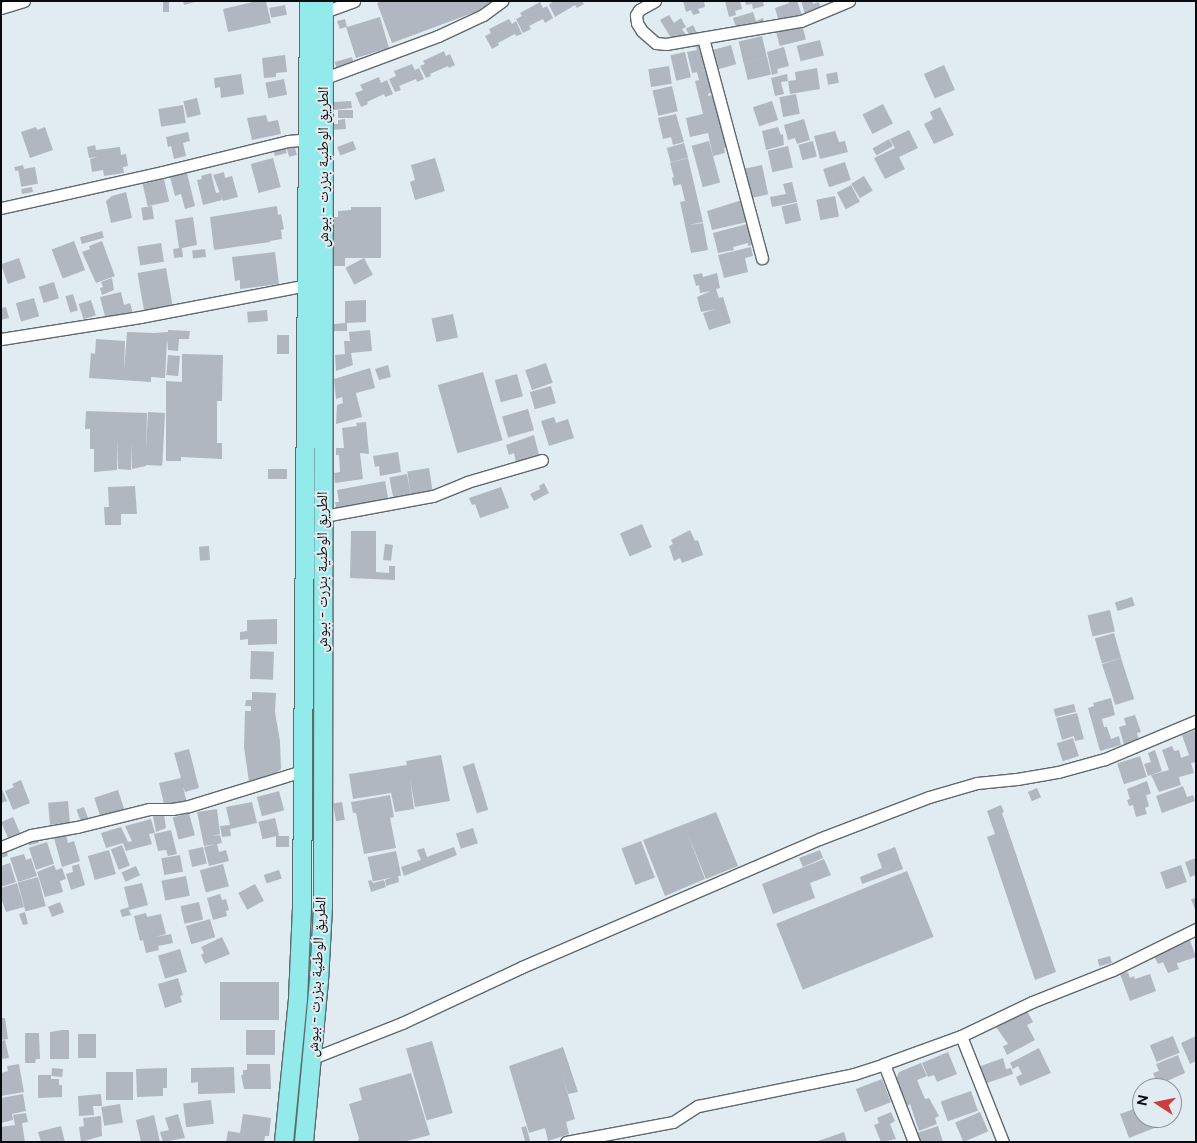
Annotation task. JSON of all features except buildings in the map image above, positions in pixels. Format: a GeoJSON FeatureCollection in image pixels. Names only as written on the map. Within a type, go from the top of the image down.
{"type":"FeatureCollection","features":[{"type":"Feature","properties":{"kind":"main road","name":"الطريق الوطنية بنزرت - ببوش"},"geometry":{"type":"LineString","coordinates":[[284,1142],[298,999],[302,907],[309,1]]}},
{"type":"Feature","properties":{"kind":"main road","name":"الطريق الوطنية بنزرت - ببوش"},"geometry":{"type":"LineString","coordinates":[[304,1142],[319,982],[322,906],[324,7]]}},
{"type":"Feature","properties":{"kind":"street"},"geometry":{"type":"LineString","coordinates":[[1,8],[24,1]]}},
{"type":"Feature","properties":{"kind":"street"},"geometry":{"type":"LineString","coordinates":[[324,7],[354,1]]}},
{"type":"Feature","properties":{"kind":"street"},"geometry":{"type":"LineString","coordinates":[[325,78],[438,36],[483,15],[502,1]]}},
{"type":"Feature","properties":{"kind":"street"},"geometry":{"type":"LineString","coordinates":[[655,1],[639,10],[636,15],[637,23],[642,31],[656,43],[666,44],[801,21],[849,1]]}},
{"type":"Feature","properties":{"kind":"street"},"geometry":{"type":"LineString","coordinates":[[703,38],[762,258]]}},
{"type":"Feature","properties":{"kind":"street"},"geometry":{"type":"LineString","coordinates":[[1,208],[162,172],[288,141],[309,138]]}},
{"type":"Feature","properties":{"kind":"street"},"geometry":{"type":"LineString","coordinates":[[1,339],[140,317],[308,285]]}},
{"type":"Feature","properties":{"kind":"street"},"geometry":{"type":"LineString","coordinates":[[324,516],[433,496],[467,482],[542,460]]}},
{"type":"Feature","properties":{"kind":"street"},"geometry":{"type":"LineString","coordinates":[[313,1058],[402,1023],[539,960],[819,839],[929,797],[977,783],[1034,776],[1105,759],[1196,721]]}},
{"type":"Feature","properties":{"kind":"street"},"geometry":{"type":"LineString","coordinates":[[1,847],[31,835],[77,827],[149,810],[172,810],[189,806],[302,771]]}},
{"type":"Feature","properties":{"kind":"street"},"geometry":{"type":"LineString","coordinates":[[566,1142],[673,1122],[698,1106],[825,1081],[884,1064],[961,1036],[1032,1002],[1113,970],[1196,929]]}},
{"type":"Feature","properties":{"kind":"street"},"geometry":{"type":"LineString","coordinates":[[961,1036],[1003,1142]]}},
{"type":"Feature","properties":{"kind":"street"},"geometry":{"type":"LineString","coordinates":[[884,1064],[914,1142]]}}]}
